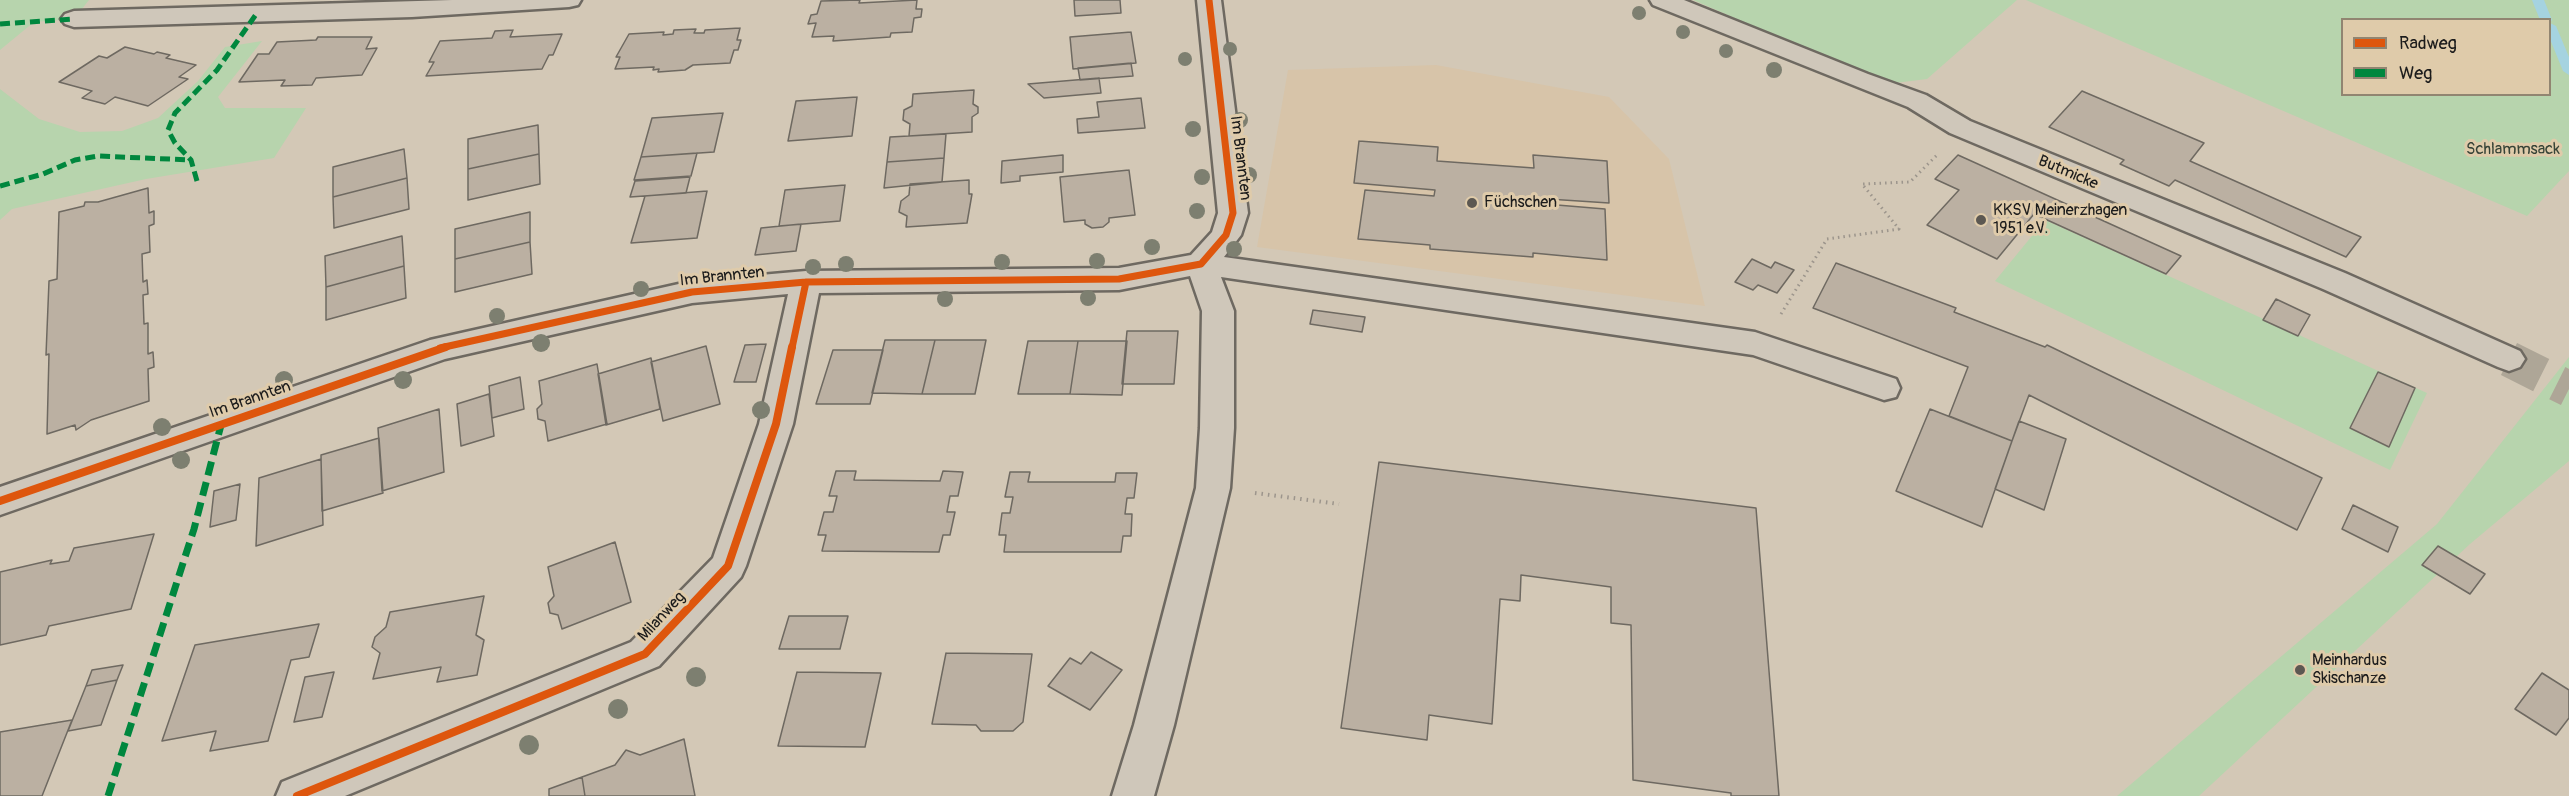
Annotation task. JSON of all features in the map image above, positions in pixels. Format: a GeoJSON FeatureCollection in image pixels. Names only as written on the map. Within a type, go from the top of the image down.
{"type":"FeatureCollection","features":[{"type":"Feature","properties":{"kind":"street"},"geometry":{"type":"LineString","coordinates":[[74,19],[412,10],[569,0]]}},
{"type":"Feature","properties":{"kind":"street","name":"Im Brannten"},"geometry":{"type":"LineString","coordinates":[[0,501],[441,348],[692,292],[806,282],[1119,279],[1201,264],[1226,235],[1233,213],[1209,0]]}},
{"type":"Feature","properties":{"kind":"street","name":"Butmicke"},"geometry":{"type":"LineString","coordinates":[[1662,0],[1859,80],[1917,101],[1960,126],[2127,198],[2334,282],[2510,359]]}},
{"type":"Feature","properties":{"kind":"street"},"geometry":{"type":"LineString","coordinates":[[1134,796],[1213,488],[1217,428],[1218,311],[1201,264],[1761,346],[1884,388]]}},
{"type":"Feature","properties":{"kind":"street","name":"Milanweg"},"geometry":{"type":"LineString","coordinates":[[297,796],[645,654],[728,566],[776,424],[806,282]]}},
{"type":"Feature","properties":{"kind":"path"},"geometry":{"type":"LineString","coordinates":[[1761,346],[1827,238],[1899,229],[1862,183],[1910,182],[1936,156]]}},
{"type":"Feature","properties":{"kind":"path"},"geometry":{"type":"LineString","coordinates":[[1213,488],[1339,504]]}},
{"type":"Feature","properties":{"kind":"shaded area","name":"Füchschen"},"geometry":{"type":"Polygon","coordinates":[[[1436,65],[1609,97],[1669,159],[1705,306],[1257,247],[1288,70],[1436,65]]]}},
{"type":"Feature","properties":{"kind":"green space"},"geometry":{"type":"Polygon","coordinates":[[[0,0],[89,0],[74,19],[34,22],[0,50],[0,0]]]}},
{"type":"Feature","properties":{"kind":"green space"},"geometry":{"type":"Polygon","coordinates":[[[1693,0],[2017,0],[1927,79],[1887,84],[1693,0]]]}},
{"type":"Feature","properties":{"kind":"green space","name":"Schlammsack"},"geometry":{"type":"Polygon","coordinates":[[[2026,0],[2569,0],[2569,171],[2527,216],[2026,0]]]}},
{"type":"Feature","properties":{"kind":"green space"},"geometry":{"type":"Polygon","coordinates":[[[262,41],[218,97],[225,108],[306,108],[274,158],[146,179],[12,209],[0,220],[0,89],[39,119],[80,132],[122,131],[158,118],[198,81],[225,47],[262,41]]]}},
{"type":"Feature","properties":{"kind":"green space"},"geometry":{"type":"Polygon","coordinates":[[[2045,220],[2427,393],[2390,470],[1995,281],[2045,220]]]}},
{"type":"Feature","properties":{"kind":"green space","name":"Meinhardus Skischanze"},"geometry":{"type":"Polygon","coordinates":[[[2569,357],[2569,461],[2470,544],[2199,796],[2117,796],[2437,524],[2569,357]]]}},
{"type":"Feature","properties":{"kind":"building"},"geometry":{"type":"Polygon","coordinates":[[[860,0],[859,3],[917,0],[916,9],[922,9],[921,17],[914,18],[912,32],[891,33],[890,37],[833,41],[834,36],[812,37],[816,23],[808,24],[811,15],[817,14],[821,1],[860,0]]]}},
{"type":"Feature","properties":{"kind":"building"},"geometry":{"type":"Polygon","coordinates":[[[1074,0],[1120,0],[1121,13],[1075,16],[1074,0]]]}},
{"type":"Feature","properties":{"kind":"building"},"geometry":{"type":"Polygon","coordinates":[[[740,28],[737,40],[741,40],[738,50],[734,50],[730,63],[693,65],[685,70],[658,72],[659,69],[653,70],[654,67],[615,69],[620,57],[616,57],[629,34],[664,32],[663,35],[673,34],[674,30],[696,29],[694,33],[704,33],[705,30],[740,28]]]}},
{"type":"Feature","properties":{"kind":"building"},"geometry":{"type":"Polygon","coordinates":[[[513,30],[510,37],[562,34],[553,55],[549,55],[542,69],[426,76],[434,62],[429,62],[440,41],[492,38],[495,31],[513,30]]]}},
{"type":"Feature","properties":{"kind":"building"},"geometry":{"type":"Polygon","coordinates":[[[1131,32],[1136,63],[1073,69],[1070,37],[1131,32]]]}},
{"type":"Feature","properties":{"kind":"building"},"geometry":{"type":"Polygon","coordinates":[[[318,37],[372,37],[366,49],[377,48],[362,75],[316,78],[312,85],[281,86],[285,80],[239,82],[258,54],[269,54],[277,42],[316,40],[318,37]]]}},
{"type":"Feature","properties":{"kind":"building"},"geometry":{"type":"Polygon","coordinates":[[[125,47],[154,54],[157,52],[170,55],[166,58],[196,65],[179,77],[188,79],[148,106],[115,97],[105,104],[82,98],[92,91],[59,82],[99,56],[107,58],[125,47]]]}},
{"type":"Feature","properties":{"kind":"building"},"geometry":{"type":"Polygon","coordinates":[[[1131,63],[1133,76],[1080,80],[1078,68],[1131,63]]]}},
{"type":"Feature","properties":{"kind":"building"},"geometry":{"type":"Polygon","coordinates":[[[1099,78],[1101,93],[1044,98],[1028,84],[1099,78]]]}},
{"type":"Feature","properties":{"kind":"building"},"geometry":{"type":"Polygon","coordinates":[[[974,90],[973,104],[978,107],[978,113],[972,117],[972,132],[909,136],[910,124],[903,120],[904,110],[912,106],[913,94],[974,90]]]}},
{"type":"Feature","properties":{"kind":"building"},"geometry":{"type":"Polygon","coordinates":[[[2082,91],[2204,143],[2190,161],[2361,237],[2346,257],[2175,180],[2169,186],[2120,164],[2124,160],[2049,127],[2082,91]]]}},
{"type":"Feature","properties":{"kind":"building"},"geometry":{"type":"Polygon","coordinates":[[[857,97],[852,136],[788,141],[796,101],[857,97]]]}},
{"type":"Feature","properties":{"kind":"building"},"geometry":{"type":"Polygon","coordinates":[[[1141,98],[1145,128],[1078,133],[1077,119],[1099,117],[1097,102],[1141,98]]]}},
{"type":"Feature","properties":{"kind":"building"},"geometry":{"type":"Polygon","coordinates":[[[723,113],[714,152],[641,157],[652,118],[723,113]]]}},
{"type":"Feature","properties":{"kind":"building"},"geometry":{"type":"Polygon","coordinates":[[[538,125],[539,154],[468,169],[468,139],[538,125]]]}},
{"type":"Feature","properties":{"kind":"building"},"geometry":{"type":"Polygon","coordinates":[[[946,134],[944,158],[887,162],[890,137],[946,134]]]}},
{"type":"Feature","properties":{"kind":"building"},"geometry":{"type":"Polygon","coordinates":[[[1359,141],[1438,147],[1437,161],[1534,168],[1533,155],[1607,161],[1609,203],[1533,198],[1533,203],[1605,209],[1607,260],[1533,253],[1533,257],[1430,249],[1430,245],[1358,239],[1365,190],[1434,196],[1435,190],[1354,183],[1359,141]]]}},
{"type":"Feature","properties":{"kind":"building"},"geometry":{"type":"Polygon","coordinates":[[[404,149],[407,178],[333,197],[333,167],[404,149]]]}},
{"type":"Feature","properties":{"kind":"building"},"geometry":{"type":"Polygon","coordinates":[[[697,153],[691,176],[634,180],[641,157],[697,153]]]}},
{"type":"Feature","properties":{"kind":"building"},"geometry":{"type":"Polygon","coordinates":[[[539,154],[540,184],[468,200],[468,169],[539,154]]]}},
{"type":"Feature","properties":{"kind":"building"},"geometry":{"type":"Polygon","coordinates":[[[1063,155],[1063,172],[1020,176],[1020,181],[1001,183],[1002,161],[1063,155]]]}},
{"type":"Feature","properties":{"kind":"building","name":"KKSV Meinerzhagen 1951 e.V."},"geometry":{"type":"Polygon","coordinates":[[[1958,155],[2181,256],[2166,274],[2034,214],[1997,259],[1927,225],[1959,190],[1935,179],[1958,155]]]}},
{"type":"Feature","properties":{"kind":"building"},"geometry":{"type":"Polygon","coordinates":[[[944,158],[942,182],[884,188],[887,162],[944,158]]]}},
{"type":"Feature","properties":{"kind":"building"},"geometry":{"type":"Polygon","coordinates":[[[1129,170],[1135,215],[1109,218],[1109,222],[1103,227],[1092,228],[1085,224],[1085,220],[1064,222],[1060,177],[1129,170]]]}},
{"type":"Feature","properties":{"kind":"building"},"geometry":{"type":"Polygon","coordinates":[[[690,177],[686,193],[630,197],[635,181],[690,177]]]}},
{"type":"Feature","properties":{"kind":"building"},"geometry":{"type":"Polygon","coordinates":[[[407,178],[409,209],[334,228],[333,197],[407,178]]]}},
{"type":"Feature","properties":{"kind":"building"},"geometry":{"type":"Polygon","coordinates":[[[969,180],[969,194],[972,194],[967,223],[906,227],[907,216],[899,212],[901,201],[909,195],[910,184],[969,180]]]}},
{"type":"Feature","properties":{"kind":"building"},"geometry":{"type":"Polygon","coordinates":[[[845,185],[840,221],[779,226],[785,190],[845,185]]]}},
{"type":"Feature","properties":{"kind":"building"},"geometry":{"type":"Polygon","coordinates":[[[148,188],[149,213],[154,211],[154,224],[149,226],[150,252],[142,254],[143,282],[147,280],[148,294],[143,295],[144,324],[148,323],[148,354],[153,352],[154,367],[148,369],[149,401],[91,420],[76,430],[75,425],[47,434],[49,354],[46,355],[49,281],[57,279],[59,212],[84,206],[85,202],[98,202],[148,188]]]}},
{"type":"Feature","properties":{"kind":"building"},"geometry":{"type":"Polygon","coordinates":[[[707,191],[697,238],[631,243],[645,196],[707,191]]]}},
{"type":"Feature","properties":{"kind":"building"},"geometry":{"type":"Polygon","coordinates":[[[530,212],[530,242],[455,259],[455,229],[530,212]]]}},
{"type":"Feature","properties":{"kind":"building"},"geometry":{"type":"Polygon","coordinates":[[[801,224],[796,251],[755,255],[761,228],[801,224]]]}},
{"type":"Feature","properties":{"kind":"building"},"geometry":{"type":"Polygon","coordinates":[[[402,236],[404,266],[326,287],[325,256],[402,236]]]}},
{"type":"Feature","properties":{"kind":"building"},"geometry":{"type":"Polygon","coordinates":[[[530,242],[532,274],[455,292],[455,259],[530,242]]]}},
{"type":"Feature","properties":{"kind":"building"},"geometry":{"type":"Polygon","coordinates":[[[1752,259],[1771,268],[1775,262],[1794,270],[1777,293],[1758,285],[1753,290],[1735,282],[1752,259]]]}},
{"type":"Feature","properties":{"kind":"building"},"geometry":{"type":"Polygon","coordinates":[[[1836,263],[1956,308],[1954,312],[2045,347],[2047,345],[2322,478],[2297,530],[2029,395],[2012,441],[1949,416],[1968,367],[1813,308],[1836,263]]]}},
{"type":"Feature","properties":{"kind":"building"},"geometry":{"type":"Polygon","coordinates":[[[404,266],[406,298],[326,320],[326,287],[404,266]]]}},
{"type":"Feature","properties":{"kind":"building"},"geometry":{"type":"Polygon","coordinates":[[[2276,299],[2310,315],[2298,336],[2263,320],[2276,299]]]}},
{"type":"Feature","properties":{"kind":"building"},"geometry":{"type":"Polygon","coordinates":[[[1313,310],[1365,317],[1362,332],[1310,324],[1313,310]]]}},
{"type":"Feature","properties":{"kind":"building"},"geometry":{"type":"Polygon","coordinates":[[[1127,331],[1178,331],[1174,384],[1122,384],[1127,331]]]}},
{"type":"Feature","properties":{"kind":"building"},"geometry":{"type":"Polygon","coordinates":[[[885,340],[935,340],[922,394],[872,393],[885,340]]]}},
{"type":"Feature","properties":{"kind":"building"},"geometry":{"type":"Polygon","coordinates":[[[935,340],[986,340],[975,394],[922,394],[935,340]]]}},
{"type":"Feature","properties":{"kind":"building"},"geometry":{"type":"Polygon","coordinates":[[[1028,341],[1078,341],[1070,394],[1018,394],[1028,341]]]}},
{"type":"Feature","properties":{"kind":"building"},"geometry":{"type":"Polygon","coordinates":[[[1078,341],[1127,341],[1122,395],[1070,394],[1078,341]]]}},
{"type":"Feature","properties":{"kind":"building"},"geometry":{"type":"Polygon","coordinates":[[[766,344],[756,382],[734,382],[745,345],[766,344]]]}},
{"type":"Feature","properties":{"kind":"building"},"geometry":{"type":"Polygon","coordinates":[[[706,346],[720,404],[663,421],[651,362],[706,346]]]}},
{"type":"Feature","properties":{"kind":"building"},"geometry":{"type":"Polygon","coordinates":[[[833,350],[883,350],[870,404],[816,404],[833,350]]]}},
{"type":"Feature","properties":{"kind":"building"},"geometry":{"type":"Polygon","coordinates":[[[651,358],[660,409],[606,425],[598,374],[651,358]]]}},
{"type":"Feature","properties":{"kind":"building"},"geometry":{"type":"Polygon","coordinates":[[[597,364],[607,424],[548,441],[545,421],[538,419],[537,409],[542,404],[539,381],[597,364]]]}},
{"type":"Feature","properties":{"kind":"building"},"geometry":{"type":"Polygon","coordinates":[[[2378,372],[2415,388],[2389,447],[2350,428],[2378,372]]]}},
{"type":"Feature","properties":{"kind":"building"},"geometry":{"type":"Polygon","coordinates":[[[520,377],[524,409],[492,418],[489,386],[520,377]]]}},
{"type":"Feature","properties":{"kind":"building"},"geometry":{"type":"Polygon","coordinates":[[[489,394],[494,436],[461,446],[457,404],[489,394]]]}},
{"type":"Feature","properties":{"kind":"building"},"geometry":{"type":"Polygon","coordinates":[[[439,409],[444,472],[382,491],[378,428],[439,409]]]}},
{"type":"Feature","properties":{"kind":"building"},"geometry":{"type":"Polygon","coordinates":[[[1930,409],[2012,441],[1982,527],[1896,491],[1930,409]]]}},
{"type":"Feature","properties":{"kind":"building"},"geometry":{"type":"Polygon","coordinates":[[[2019,421],[2066,439],[2044,510],[1995,489],[2019,421]]]}},
{"type":"Feature","properties":{"kind":"building"},"geometry":{"type":"Polygon","coordinates":[[[379,438],[383,493],[322,511],[321,455],[379,438]]]}},
{"type":"Feature","properties":{"kind":"building"},"geometry":{"type":"Polygon","coordinates":[[[321,459],[323,525],[256,546],[259,478],[321,459]]]}},
{"type":"Feature","properties":{"kind":"building"},"geometry":{"type":"Polygon","coordinates":[[[1379,462],[1756,508],[1779,796],[1731,796],[1731,793],[1633,780],[1631,625],[1611,623],[1611,587],[1521,575],[1520,601],[1500,599],[1492,724],[1429,715],[1427,740],[1341,728],[1379,462]]]}},
{"type":"Feature","properties":{"kind":"building"},"geometry":{"type":"Polygon","coordinates":[[[836,471],[856,471],[854,480],[940,481],[943,471],[963,472],[958,496],[950,496],[947,512],[955,512],[950,535],[943,535],[939,552],[822,551],[826,535],[818,535],[824,512],[833,512],[837,496],[829,496],[836,471]]]}},
{"type":"Feature","properties":{"kind":"building"},"geometry":{"type":"Polygon","coordinates":[[[1010,472],[1030,472],[1028,482],[1115,482],[1116,473],[1137,473],[1134,498],[1127,498],[1125,514],[1132,514],[1131,536],[1123,536],[1121,552],[1004,552],[1006,535],[999,535],[1002,513],[1010,513],[1013,497],[1005,497],[1010,472]]]}},
{"type":"Feature","properties":{"kind":"building"},"geometry":{"type":"Polygon","coordinates":[[[240,484],[236,520],[210,527],[214,491],[240,484]]]}},
{"type":"Feature","properties":{"kind":"building"},"geometry":{"type":"Polygon","coordinates":[[[2353,505],[2398,527],[2388,552],[2342,529],[2353,505]]]}},
{"type":"Feature","properties":{"kind":"building"},"geometry":{"type":"Polygon","coordinates":[[[154,534],[131,609],[49,626],[46,635],[0,645],[0,572],[52,560],[50,564],[69,561],[74,548],[154,534]]]}},
{"type":"Feature","properties":{"kind":"building"},"geometry":{"type":"Polygon","coordinates":[[[615,542],[631,602],[562,629],[558,615],[550,613],[548,603],[554,596],[548,567],[615,542]]]}},
{"type":"Feature","properties":{"kind":"building"},"geometry":{"type":"Polygon","coordinates":[[[2438,546],[2485,574],[2470,594],[2422,565],[2438,546]]]}},
{"type":"Feature","properties":{"kind":"building"},"geometry":{"type":"Polygon","coordinates":[[[484,596],[476,635],[484,640],[477,675],[437,682],[441,667],[373,679],[380,653],[372,647],[375,637],[386,627],[390,612],[484,596]]]}},
{"type":"Feature","properties":{"kind":"building"},"geometry":{"type":"Polygon","coordinates":[[[789,616],[848,616],[840,649],[779,649],[789,616]]]}},
{"type":"Feature","properties":{"kind":"building"},"geometry":{"type":"Polygon","coordinates":[[[319,624],[309,657],[291,660],[268,741],[210,751],[216,731],[162,741],[195,645],[319,624]]]}},
{"type":"Feature","properties":{"kind":"building"},"geometry":{"type":"Polygon","coordinates":[[[1091,652],[1122,670],[1090,710],[1048,686],[1070,658],[1081,664],[1091,652]]]}},
{"type":"Feature","properties":{"kind":"building"},"geometry":{"type":"Polygon","coordinates":[[[946,653],[1032,654],[1023,722],[1013,731],[981,731],[976,725],[932,724],[946,653]]]}},
{"type":"Feature","properties":{"kind":"building"},"geometry":{"type":"Polygon","coordinates":[[[123,665],[117,680],[86,686],[92,670],[123,665]]]}},
{"type":"Feature","properties":{"kind":"building"},"geometry":{"type":"Polygon","coordinates":[[[334,672],[322,717],[294,722],[305,677],[334,672]]]}},
{"type":"Feature","properties":{"kind":"building"},"geometry":{"type":"Polygon","coordinates":[[[797,672],[881,673],[865,747],[778,746],[797,672]]]}},
{"type":"Feature","properties":{"kind":"building"},"geometry":{"type":"Polygon","coordinates":[[[2542,673],[2569,690],[2569,718],[2556,735],[2515,709],[2542,673]]]}},
{"type":"Feature","properties":{"kind":"building"},"geometry":{"type":"Polygon","coordinates":[[[117,680],[101,725],[68,731],[86,686],[117,680]]]}},
{"type":"Feature","properties":{"kind":"building"},"geometry":{"type":"Polygon","coordinates":[[[72,720],[42,796],[0,796],[0,732],[72,720]]]}},
{"type":"Feature","properties":{"kind":"building"},"geometry":{"type":"Polygon","coordinates":[[[684,739],[695,796],[585,796],[582,777],[615,765],[626,750],[640,755],[684,739]]]}},
{"type":"Feature","properties":{"kind":"building"},"geometry":{"type":"Polygon","coordinates":[[[582,777],[585,796],[549,796],[549,789],[582,777]]]}},
{"type":"Feature","properties":{"kind":"waterway"},"geometry":{"type":"LineString","coordinates":[[2538,0],[2545,18]]}},
{"type":"Feature","properties":{"kind":"waterway"},"geometry":{"type":"LineString","coordinates":[[2551,28],[2569,71]]}},
{"type":"Feature","properties":{"kind":"tunnel"},"geometry":{"type":"LineString","coordinates":[[2509,359],[2569,389]]}},
{"type":"Feature","properties":{"kind":"marked path"},"geometry":{"type":"LineString","coordinates":[[197,181],[191,160],[175,143],[168,130],[175,113],[217,70],[257,13]]}},
{"type":"Feature","properties":{"kind":"marked path"},"geometry":{"type":"LineString","coordinates":[[0,24],[74,19]]}},
{"type":"Feature","properties":{"kind":"marked path"},"geometry":{"type":"LineString","coordinates":[[0,186],[43,174],[75,160],[98,156],[191,160]]}},
{"type":"Feature","properties":{"kind":"marked path"},"geometry":{"type":"LineString","coordinates":[[108,796],[194,529],[221,425]]}},
{"type":"Feature","properties":{"kind":"cycle path"},"geometry":{"type":"LineString","coordinates":[[0,501],[441,348],[692,292],[806,282],[1119,279],[1201,264],[1226,235],[1233,213],[1209,0]]}},
{"type":"Feature","properties":{"kind":"cycle path"},"geometry":{"type":"LineString","coordinates":[[297,796],[645,654],[728,566],[776,424],[806,282]]}},
{"type":"Feature","properties":{"kind":"place","name":"Füchschen"},"geometry":{"type":"Point","coordinates":[1472,203]}},
{"type":"Feature","properties":{"kind":"place","name":"KKSV Meinerzhagen 1951 e.V."},"geometry":{"type":"Point","coordinates":[1981,220]}},
{"type":"Feature","properties":{"kind":"place","name":"Meinhardus Skischanze"},"geometry":{"type":"Point","coordinates":[2300,670]}}]}
